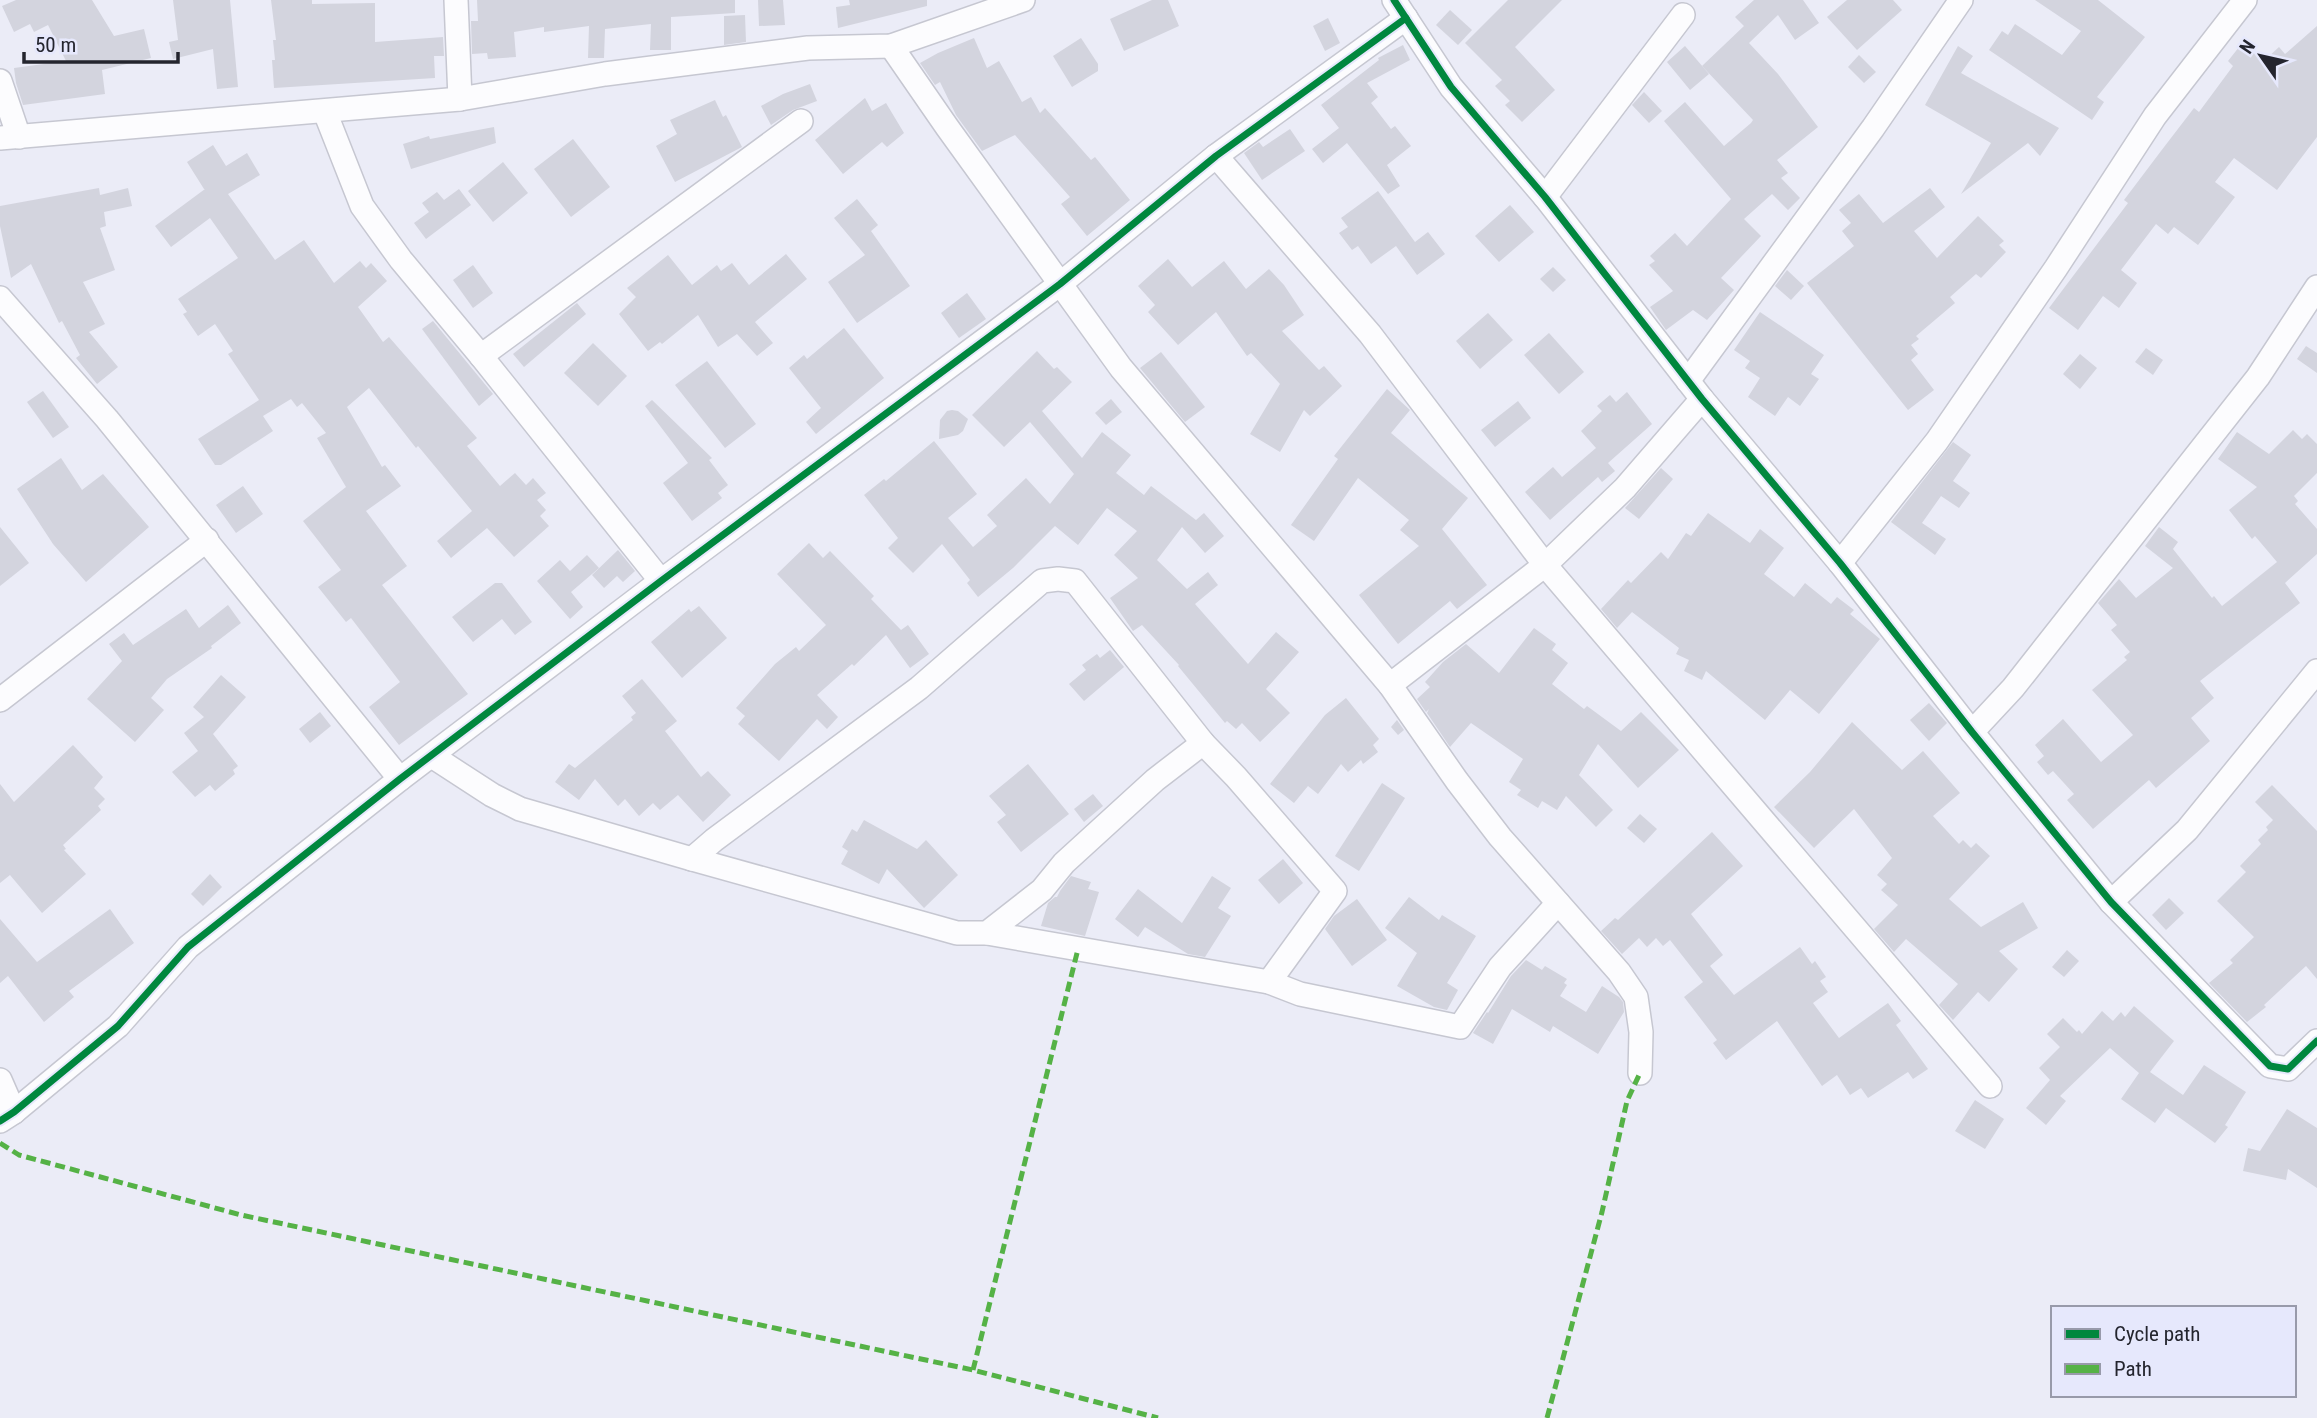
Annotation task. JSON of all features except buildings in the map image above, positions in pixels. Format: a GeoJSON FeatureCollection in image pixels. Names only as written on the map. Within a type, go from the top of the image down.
{"type":"FeatureCollection","features":[{"type":"Feature","properties":{"kind":"street"},"geometry":{"type":"LineString","coordinates":[[456,0],[460,99]]}},
{"type":"Feature","properties":{"kind":"street"},"geometry":{"type":"LineString","coordinates":[[0,81],[10,138],[460,99],[606,74],[808,48],[891,46],[990,6],[1023,0]]}},
{"type":"Feature","properties":{"kind":"street"},"geometry":{"type":"LineString","coordinates":[[1390,685],[1545,565],[1625,488],[1961,0]]}},
{"type":"Feature","properties":{"kind":"street"},"geometry":{"type":"LineString","coordinates":[[1840,563],[1937,441],[2056,268],[2155,116],[2245,0]]}},
{"type":"Feature","properties":{"kind":"street"},"geometry":{"type":"LineString","coordinates":[[0,1080],[7,1117],[118,1026],[188,947],[400,779],[661,580],[1060,284],[1400,9],[1451,88],[1545,197],[1695,390],[1840,563],[1972,732],[2111,902],[2270,1066],[2288,1069],[2317,1041]]}},
{"type":"Feature","properties":{"kind":"street"},"geometry":{"type":"LineString","coordinates":[[1545,197],[1683,15]]}},
{"type":"Feature","properties":{"kind":"street"},"geometry":{"type":"LineString","coordinates":[[891,46],[1121,368],[1390,685],[1500,837],[1619,972],[1636,997],[1641,1032],[1640,1073]]}},
{"type":"Feature","properties":{"kind":"street"},"geometry":{"type":"LineString","coordinates":[[325,112],[362,206],[401,260],[661,580]]}},
{"type":"Feature","properties":{"kind":"street"},"geometry":{"type":"LineString","coordinates":[[481,356],[801,121]]}},
{"type":"Feature","properties":{"kind":"street"},"geometry":{"type":"LineString","coordinates":[[1216,156],[1370,334],[1545,565],[1990,1086]]}},
{"type":"Feature","properties":{"kind":"street"},"geometry":{"type":"LineString","coordinates":[[1972,732],[2013,688],[2258,377],[2317,287]]}},
{"type":"Feature","properties":{"kind":"street"},"geometry":{"type":"LineString","coordinates":[[0,299],[107,419],[400,779]]}},
{"type":"Feature","properties":{"kind":"street"},"geometry":{"type":"LineString","coordinates":[[0,700],[207,540]]}},
{"type":"Feature","properties":{"kind":"street"},"geometry":{"type":"LineString","coordinates":[[692,859],[724,832],[919,688],[1042,581],[1075,581],[1203,743],[1335,891],[1269,982]]}},
{"type":"Feature","properties":{"kind":"street"},"geometry":{"type":"LineString","coordinates":[[2111,902],[2187,830],[2317,671]]}},
{"type":"Feature","properties":{"kind":"street"},"geometry":{"type":"LineString","coordinates":[[987,933],[1042,890],[1064,863],[1155,780],[1203,743]]}},
{"type":"Feature","properties":{"kind":"street"},"geometry":{"type":"LineString","coordinates":[[432,756],[492,795],[520,809],[957,933],[987,933],[1269,982],[1300,994],[1460,1027],[1500,967],[1558,903]]}},
{"type":"Feature","properties":{"kind":"marked path"},"geometry":{"type":"LineString","coordinates":[[973,1370],[1078,949]]}},
{"type":"Feature","properties":{"kind":"marked path"},"geometry":{"type":"LineString","coordinates":[[1547,1418],[1602,1212],[1627,1101],[1640,1073]]}},
{"type":"Feature","properties":{"kind":"marked path"},"geometry":{"type":"LineString","coordinates":[[0,1143],[19,1155],[241,1215],[973,1370],[1158,1418]]}},
{"type":"Feature","properties":{"kind":"cycle path"},"geometry":{"type":"LineString","coordinates":[[1394,0],[1451,87],[1545,197],[1702,399],[1840,563],[1972,732],[2111,902],[2270,1066],[2288,1069],[2317,1041]]}},
{"type":"Feature","properties":{"kind":"cycle path"},"geometry":{"type":"LineString","coordinates":[[0,1121],[118,1026],[188,947],[400,779],[1060,284],[1216,156],[1406,18]]}}]}
